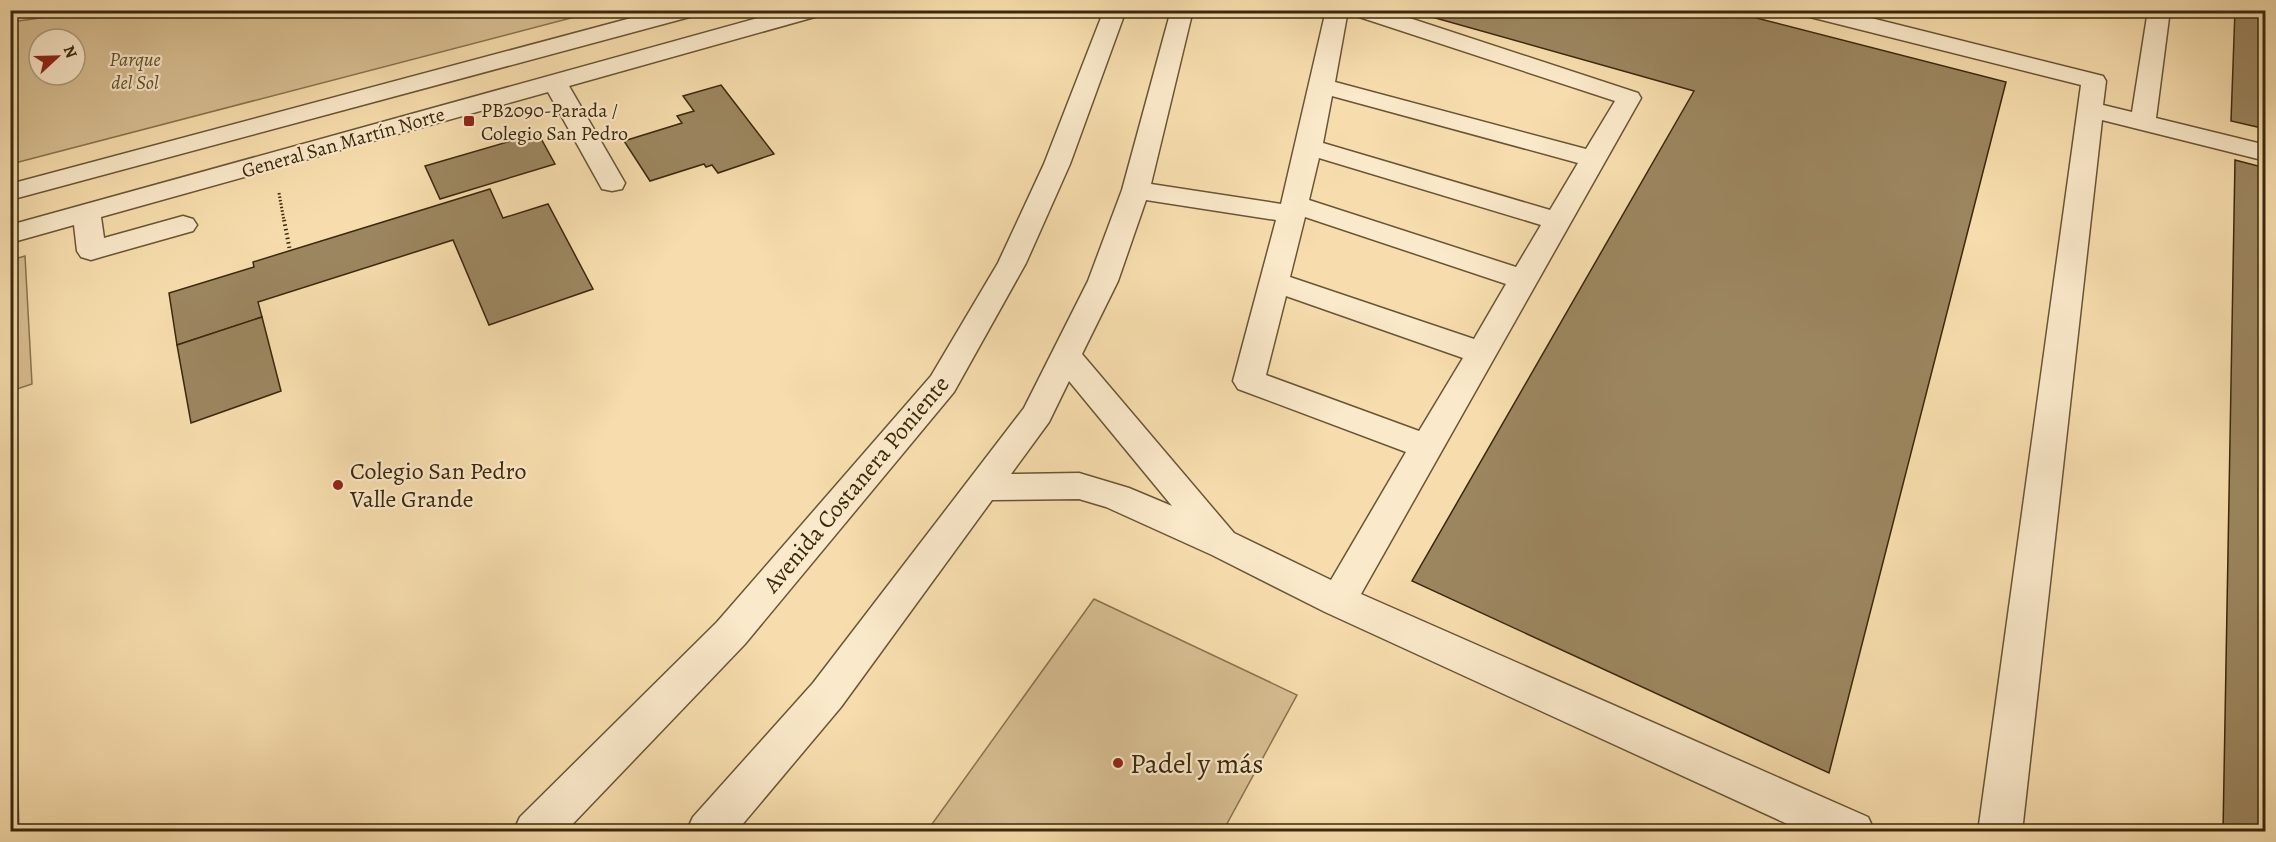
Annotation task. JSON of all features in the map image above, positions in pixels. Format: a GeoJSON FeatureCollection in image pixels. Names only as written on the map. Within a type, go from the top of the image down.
{"type":"FeatureCollection","features":[{"type":"Feature","properties":{"kind":"street","name":"General San Martín Norte"},"geometry":{"type":"LineString","coordinates":[[10,192],[689,10]]}},
{"type":"Feature","properties":{"kind":"street","name":"General San Martín Norte"},"geometry":{"type":"LineString","coordinates":[[10,234],[555,83],[777,15],[814,10]]}},
{"type":"Feature","properties":{"kind":"street","name":"Avenida Costanera Poniente"},"geometry":{"type":"LineString","coordinates":[[535,831],[731,633],[944,384],[1012,263],[1057,164],[1115,10]]}},
{"type":"Feature","properties":{"kind":"street"},"geometry":{"type":"LineString","coordinates":[[708,831],[827,695],[1037,414],[1103,281],[1136,190],[1182,10]]}},
{"type":"Feature","properties":{"kind":"street"},"geometry":{"type":"LineString","coordinates":[[1337,10],[1309,147],[1249,381],[1427,447]]}},
{"type":"Feature","properties":{"kind":"street"},"geometry":{"type":"LineString","coordinates":[[1338,601],[1629,98],[1361,10]]}},
{"type":"Feature","properties":{"kind":"street"},"geometry":{"type":"LineString","coordinates":[[1810,10],[2094,81],[2000,831]]}},
{"type":"Feature","properties":{"kind":"street"},"geometry":{"type":"LineString","coordinates":[[2143,123],[2159,10]]}},
{"type":"Feature","properties":{"kind":"street"},"geometry":{"type":"LineString","coordinates":[[555,83],[612,183]]}},
{"type":"Feature","properties":{"kind":"street"},"geometry":{"type":"LineString","coordinates":[[1322,86],[1594,159]]}},
{"type":"Feature","properties":{"kind":"street"},"geometry":{"type":"LineString","coordinates":[[2091,110],[2265,153]]}},
{"type":"Feature","properties":{"kind":"street"},"geometry":{"type":"LineString","coordinates":[[1309,147],[1558,221]]}},
{"type":"Feature","properties":{"kind":"street"},"geometry":{"type":"LineString","coordinates":[[1136,190],[1294,209],[1524,280]]}},
{"type":"Feature","properties":{"kind":"street"},"geometry":{"type":"LineString","coordinates":[[87,213],[91,251],[183,225]]}},
{"type":"Feature","properties":{"kind":"street"},"geometry":{"type":"LineString","coordinates":[[1275,282],[1482,353]]}},
{"type":"Feature","properties":{"kind":"street"},"geometry":{"type":"LineString","coordinates":[[1066,356],[1225,545]]}},
{"type":"Feature","properties":{"kind":"street"},"geometry":{"type":"LineString","coordinates":[[982,488],[1079,486],[1117,497],[1225,545],[1338,601],[1853,831]]}},
{"type":"Feature","properties":{"kind":"path"},"geometry":{"type":"LineString","coordinates":[[278,190],[290,251]]}},
{"type":"Feature","properties":{"kind":"green space","name":"Parque del Sol"},"geometry":{"type":"Polygon","coordinates":[[[97,10],[598,10],[598,11],[11,164],[11,22],[97,10]]]}},
{"type":"Feature","properties":{"kind":"green space"},"geometry":{"type":"Polygon","coordinates":[[[25,256],[32,384],[11,391],[11,260],[25,256]]]}},
{"type":"Feature","properties":{"kind":"green space"},"geometry":{"type":"Polygon","coordinates":[[[11,520],[19,831],[19,832],[10,831],[11,520]]]}},
{"type":"Feature","properties":{"kind":"green space","name":"Padel y más"},"geometry":{"type":"Polygon","coordinates":[[[1094,599],[1297,695],[1223,831],[927,831],[1094,599]]]}},
{"type":"Feature","properties":{"kind":"building"},"geometry":{"type":"Polygon","coordinates":[[[1407,10],[1725,10],[2006,82],[1829,773],[1412,581],[1694,91],[1407,10]]]}},
{"type":"Feature","properties":{"kind":"building"},"geometry":{"type":"Polygon","coordinates":[[[2235,10],[2266,10],[2266,129],[2231,121],[2235,10]]]}},
{"type":"Feature","properties":{"kind":"building"},"geometry":{"type":"Polygon","coordinates":[[[721,85],[774,154],[718,173],[712,165],[706,167],[704,164],[650,181],[624,141],[682,123],[677,116],[694,111],[683,96],[721,85]]]}},
{"type":"Feature","properties":{"kind":"building"},"geometry":{"type":"Polygon","coordinates":[[[538,133],[555,164],[440,199],[425,166],[538,133]]]}},
{"type":"Feature","properties":{"kind":"building"},"geometry":{"type":"Polygon","coordinates":[[[2235,160],[2266,168],[2266,832],[2223,832],[2235,160]]]}},
{"type":"Feature","properties":{"kind":"building"},"geometry":{"type":"Polygon","coordinates":[[[490,189],[503,218],[548,204],[593,289],[489,325],[453,240],[258,302],[262,317],[177,345],[169,293],[254,267],[253,262],[490,189]]]}},
{"type":"Feature","properties":{"kind":"building"},"geometry":{"type":"Polygon","coordinates":[[[262,317],[281,391],[191,423],[177,345],[262,317]]]}},
{"type":"Feature","properties":{"kind":"place","name":"PB2090-Parada / Colegio San Pedro"},"geometry":{"type":"Point","coordinates":[469,121]}},
{"type":"Feature","properties":{"kind":"place","name":"Colegio San Pedro Valle Grande"},"geometry":{"type":"Point","coordinates":[338,485]}},
{"type":"Feature","properties":{"kind":"place","name":"Padel y más"},"geometry":{"type":"Point","coordinates":[1118,763]}}]}
